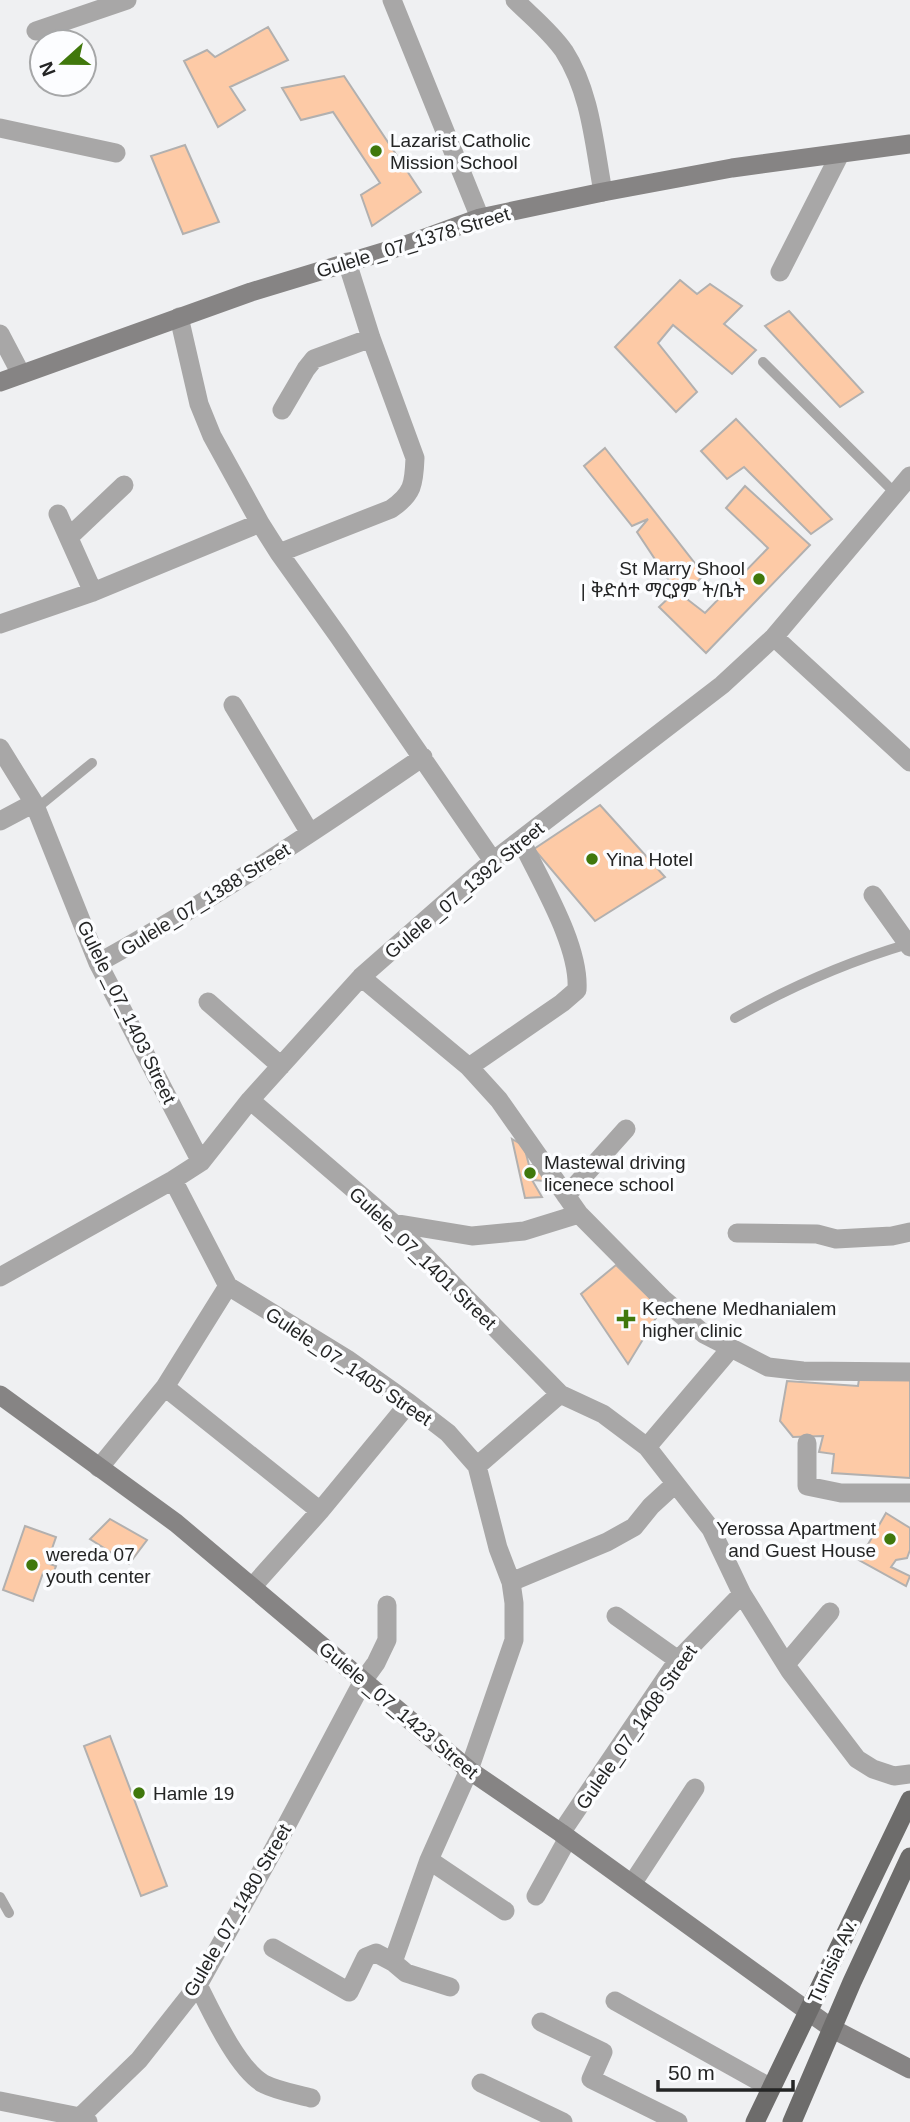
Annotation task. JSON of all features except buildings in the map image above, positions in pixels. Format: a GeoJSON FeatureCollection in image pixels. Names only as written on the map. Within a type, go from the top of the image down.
{"type":"FeatureCollection","features":[{"type":"Feature","properties":{"kind":"main road","name":"Gulele _07_1378 Street"},"geometry":{"type":"LineString","coordinates":[[0,382],[179,317],[406,245],[480,218],[732,168],[910,144]]}},
{"type":"Feature","properties":{"kind":"main road","name":"Gulele _07_1423 Street"},"geometry":{"type":"LineString","coordinates":[[0,1395],[176,1522],[469,1770],[565,1835],[834,2029],[910,2069]]}},
{"type":"Feature","properties":{"kind":"main road","name":"Tunisia Av."},"geometry":{"type":"LineString","coordinates":[[755,2122],[910,1800]]}},
{"type":"Feature","properties":{"kind":"main road","name":"Tunisia Av."},"geometry":{"type":"LineString","coordinates":[[792,2122],[852,1982],[910,1857]]}},
{"type":"Feature","properties":{"kind":"street"},"geometry":{"type":"LineString","coordinates":[[45,28],[127,0]]}},
{"type":"Feature","properties":{"kind":"street"},"geometry":{"type":"LineString","coordinates":[[392,0],[480,218]]}},
{"type":"Feature","properties":{"kind":"street"},"geometry":{"type":"LineString","coordinates":[[515,0],[563,50],[580,84],[587,102],[603,192]]}},
{"type":"Feature","properties":{"kind":"street"},"geometry":{"type":"LineString","coordinates":[[0,128],[116,153]]}},
{"type":"Feature","properties":{"kind":"street"},"geometry":{"type":"LineString","coordinates":[[780,272],[840,154]]}},
{"type":"Feature","properties":{"kind":"street"},"geometry":{"type":"LineString","coordinates":[[279,552],[390,509],[405,500],[414,478],[415,458],[371,338],[347,262]]}},
{"type":"Feature","properties":{"kind":"street"},"geometry":{"type":"LineString","coordinates":[[179,317],[199,404],[212,436],[260,523],[493,861]]}},
{"type":"Feature","properties":{"kind":"street"},"geometry":{"type":"LineString","coordinates":[[0,334],[21,374]]}},
{"type":"Feature","properties":{"kind":"street"},"geometry":{"type":"LineString","coordinates":[[282,411],[314,359],[371,338]]}},
{"type":"Feature","properties":{"kind":"street","name":"Gulele _07_1392 Street"},"geometry":{"type":"LineString","coordinates":[[0,1276],[201,1162],[250,1100],[361,976],[493,861],[722,685],[774,637],[910,476]]}},
{"type":"Feature","properties":{"kind":"street"},"geometry":{"type":"LineString","coordinates":[[69,537],[124,485]]}},
{"type":"Feature","properties":{"kind":"street"},"geometry":{"type":"LineString","coordinates":[[58,514],[93,592]]}},
{"type":"Feature","properties":{"kind":"street"},"geometry":{"type":"LineString","coordinates":[[0,624],[93,592],[260,523]]}},
{"type":"Feature","properties":{"kind":"street"},"geometry":{"type":"LineString","coordinates":[[774,637],[910,762]]}},
{"type":"Feature","properties":{"kind":"street","name":"Gulele_07_1388 Street"},"geometry":{"type":"LineString","coordinates":[[233,705],[310,833]]}},
{"type":"Feature","properties":{"kind":"street","name":"Gulele _07_1403 Street"},"geometry":{"type":"LineString","coordinates":[[0,748],[35,806],[98,963],[201,1162]]}},
{"type":"Feature","properties":{"kind":"street","name":"Gulele_07_1388 Street"},"geometry":{"type":"LineString","coordinates":[[98,963],[150,934],[310,833],[423,757]]}},
{"type":"Feature","properties":{"kind":"street"},"geometry":{"type":"LineString","coordinates":[[0,821],[35,806]]}},
{"type":"Feature","properties":{"kind":"street"},"geometry":{"type":"LineString","coordinates":[[469,1068],[577,990],[578,978],[567,937],[521,840]]}},
{"type":"Feature","properties":{"kind":"street"},"geometry":{"type":"LineString","coordinates":[[873,895],[909,946]]}},
{"type":"Feature","properties":{"kind":"street"},"geometry":{"type":"LineString","coordinates":[[361,976],[469,1068],[499,1100],[579,1214],[663,1299],[704,1334],[768,1367],[803,1371],[910,1372]]}},
{"type":"Feature","properties":{"kind":"street"},"geometry":{"type":"LineString","coordinates":[[208,1002],[281,1066]]}},
{"type":"Feature","properties":{"kind":"street","name":"Gulele_07_1401 Street"},"geometry":{"type":"LineString","coordinates":[[250,1100],[393,1223],[559,1394],[603,1414],[647,1447],[711,1529],[742,1594],[786,1664],[857,1759],[873,1769],[894,1776],[910,1774]]}},
{"type":"Feature","properties":{"kind":"street"},"geometry":{"type":"LineString","coordinates":[[566,1196],[626,1129]]}},
{"type":"Feature","properties":{"kind":"street"},"geometry":{"type":"LineString","coordinates":[[99,1468],[165,1387],[228,1286],[173,1180]]}},
{"type":"Feature","properties":{"kind":"street"},"geometry":{"type":"LineString","coordinates":[[393,1223],[472,1236],[524,1231],[579,1214]]}},
{"type":"Feature","properties":{"kind":"street"},"geometry":{"type":"LineString","coordinates":[[737,1234],[817,1234],[836,1238],[892,1236],[910,1232]]}},
{"type":"Feature","properties":{"kind":"street","name":"Gulele_07_1405 Street"},"geometry":{"type":"LineString","coordinates":[[228,1286],[347,1359],[448,1433],[477,1466],[498,1548],[511,1582],[514,1640],[469,1770],[429,1860],[393,1962]]}},
{"type":"Feature","properties":{"kind":"street"},"geometry":{"type":"LineString","coordinates":[[647,1447],[731,1348]]}},
{"type":"Feature","properties":{"kind":"street"},"geometry":{"type":"LineString","coordinates":[[165,1387],[320,1511]]}},
{"type":"Feature","properties":{"kind":"street"},"geometry":{"type":"LineString","coordinates":[[477,1466],[559,1394]]}},
{"type":"Feature","properties":{"kind":"street"},"geometry":{"type":"LineString","coordinates":[[253,1587],[409,1403]]}},
{"type":"Feature","properties":{"kind":"street"},"geometry":{"type":"LineString","coordinates":[[807,1443],[807,1486],[841,1493],[910,1493]]}},
{"type":"Feature","properties":{"kind":"street"},"geometry":{"type":"LineString","coordinates":[[511,1582],[607,1542],[634,1527],[651,1506],[675,1484]]}},
{"type":"Feature","properties":{"kind":"street","name":"Gulele_07_1408 Street"},"geometry":{"type":"LineString","coordinates":[[536,1896],[565,1835],[678,1660],[742,1594]]}},
{"type":"Feature","properties":{"kind":"street","name":"Gulele_07_1480 Street"},"geometry":{"type":"LineString","coordinates":[[84,2120],[139,2060],[198,1984],[275,1847],[363,1681],[376,1663],[387,1640],[387,1605]]}},
{"type":"Feature","properties":{"kind":"street"},"geometry":{"type":"LineString","coordinates":[[786,1664],[830,1612]]}},
{"type":"Feature","properties":{"kind":"street"},"geometry":{"type":"LineString","coordinates":[[616,1616],[678,1660]]}},
{"type":"Feature","properties":{"kind":"street"},"geometry":{"type":"LineString","coordinates":[[632,1884],[695,1788]]}},
{"type":"Feature","properties":{"kind":"street"},"geometry":{"type":"LineString","coordinates":[[429,1860],[505,1911]]}},
{"type":"Feature","properties":{"kind":"street"},"geometry":{"type":"LineString","coordinates":[[273,1948],[349,1992],[366,1957],[376,1953],[406,1973],[450,1987]]}},
{"type":"Feature","properties":{"kind":"street"},"geometry":{"type":"LineString","coordinates":[[198,1984],[217,2022],[250,2074],[265,2084],[311,2098]]}},
{"type":"Feature","properties":{"kind":"street"},"geometry":{"type":"LineString","coordinates":[[615,2001],[771,2088]]}},
{"type":"Feature","properties":{"kind":"street"},"geometry":{"type":"LineString","coordinates":[[541,2022],[603,2052],[591,2079],[678,2122]]}},
{"type":"Feature","properties":{"kind":"street"},"geometry":{"type":"LineString","coordinates":[[481,2082],[563,2122]]}},
{"type":"Feature","properties":{"kind":"street"},"geometry":{"type":"LineString","coordinates":[[0,2101],[84,2120]]}},
{"type":"Feature","properties":{"kind":"lane"},"geometry":{"type":"LineString","coordinates":[[763,362],[895,494]]}},
{"type":"Feature","properties":{"kind":"lane"},"geometry":{"type":"LineString","coordinates":[[35,806],[92,763]]}},
{"type":"Feature","properties":{"kind":"lane"},"geometry":{"type":"LineString","coordinates":[[735,1018],[774,996],[825,973],[872,955],[909,946]]}},
{"type":"Feature","properties":{"kind":"lane"},"geometry":{"type":"LineString","coordinates":[[0,1897],[9,1913]]}},
{"type":"Feature","properties":{"kind":"place","name":"Lazarist Catholic Mission School"},"geometry":{"type":"Point","coordinates":[376,151]}},
{"type":"Feature","properties":{"kind":"place","name":"St Marry Shool | ቅድሰተ ማርያም ት/ቤት"},"geometry":{"type":"Point","coordinates":[759,579]}},
{"type":"Feature","properties":{"kind":"place","name":"Yina Hotel"},"geometry":{"type":"Point","coordinates":[592,859]}},
{"type":"Feature","properties":{"kind":"place","name":"Mastewal driving licenece school"},"geometry":{"type":"Point","coordinates":[530,1173]}},
{"type":"Feature","properties":{"kind":"place","name":"Kechene Medhanialem higher clinic"},"geometry":{"type":"Point","coordinates":[626,1319]}},
{"type":"Feature","properties":{"kind":"place","name":"Yerossa Apartment and Guest House"},"geometry":{"type":"Point","coordinates":[890,1539]}},
{"type":"Feature","properties":{"kind":"place","name":"wereda 07 youth center"},"geometry":{"type":"Point","coordinates":[32,1565]}},
{"type":"Feature","properties":{"kind":"place","name":"Hamle 19"},"geometry":{"type":"Point","coordinates":[139,1793]}}]}
